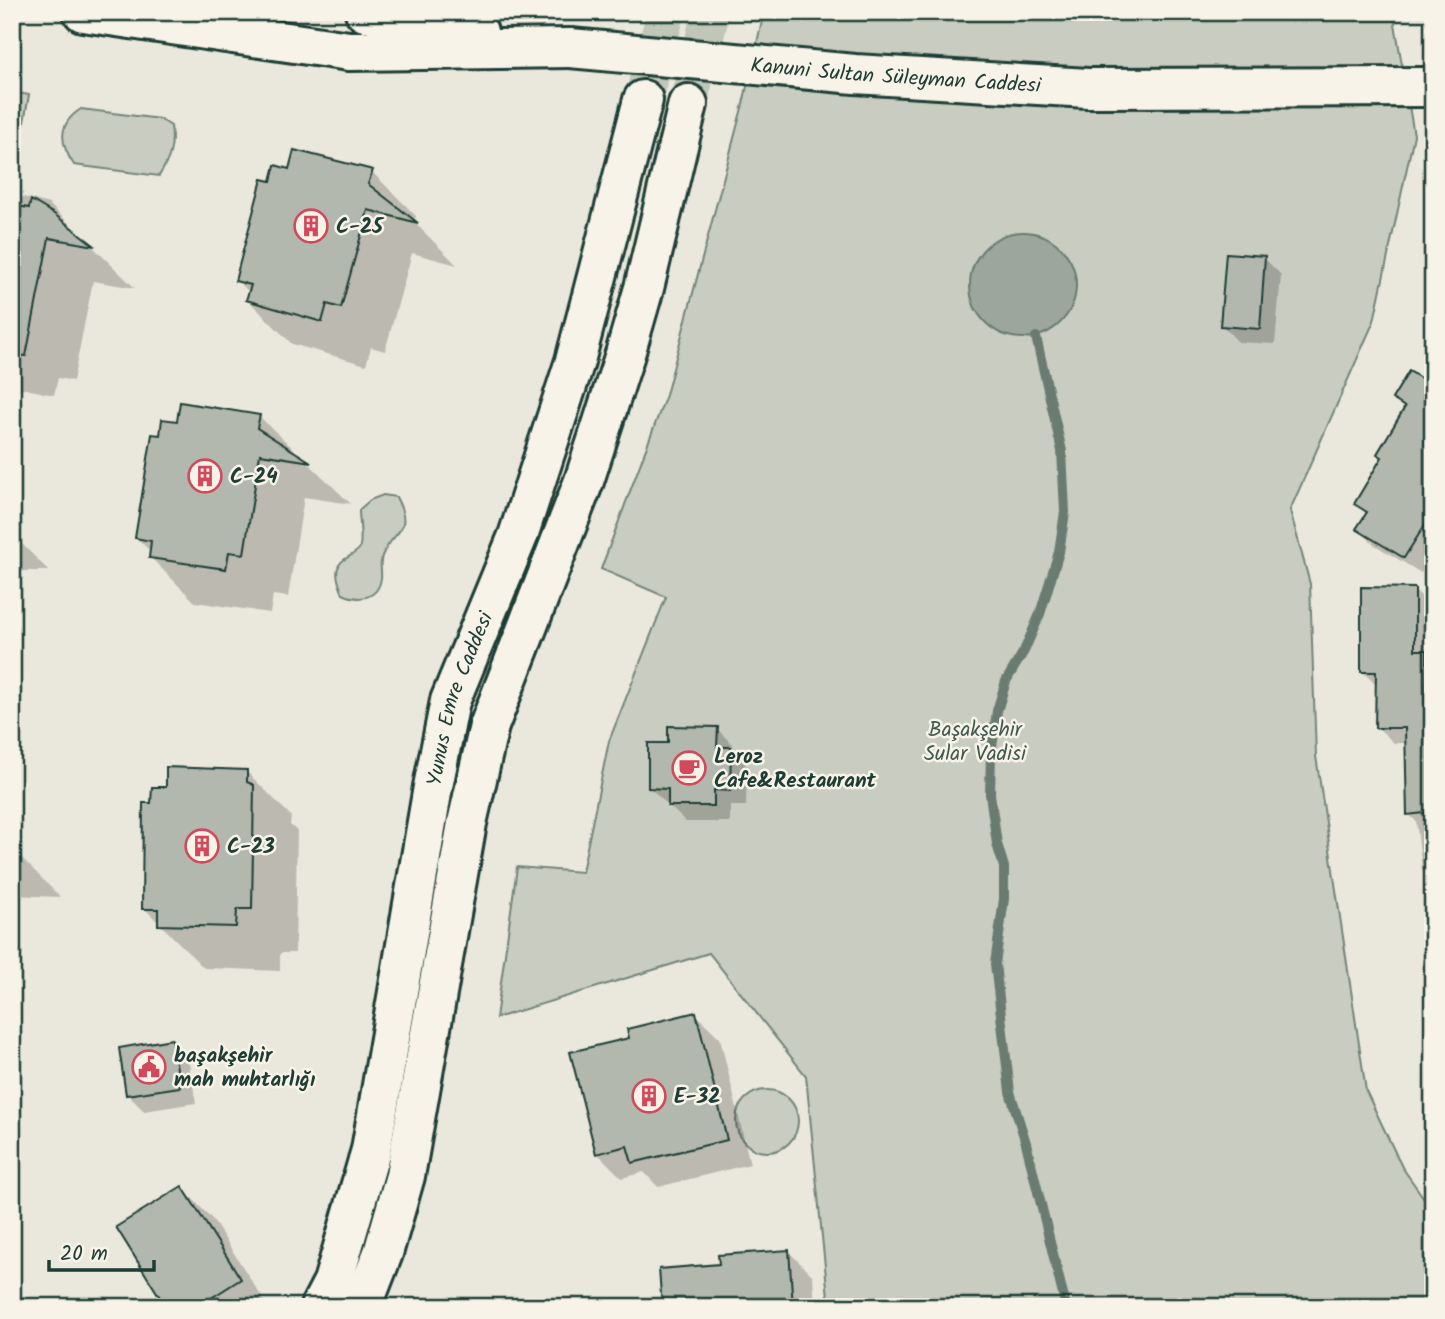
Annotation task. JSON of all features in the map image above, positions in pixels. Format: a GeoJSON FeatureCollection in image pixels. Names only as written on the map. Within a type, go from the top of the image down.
{"type":"FeatureCollection","features":[{"type":"Feature","properties":{"kind":"street"},"geometry":{"type":"LineString","coordinates":[[83,12],[349,51],[570,48]]}},
{"type":"Feature","properties":{"kind":"street","name":"Kanuni Sultan Süleyman Caddesi"},"geometry":{"type":"LineString","coordinates":[[365,12],[570,48],[855,74],[1088,88],[1433,87]]}},
{"type":"Feature","properties":{"kind":"street","name":"Yunus Emre Caddesi"},"geometry":{"type":"LineString","coordinates":[[320,1307],[333,1282],[371,1150],[450,701],[518,536],[571,374],[643,100]]}},
{"type":"Feature","properties":{"kind":"street","name":"Yunus Emre Caddesi"},"geometry":{"type":"LineString","coordinates":[[362,1307],[383,1253],[405,1176],[467,823],[489,726],[584,481],[621,367],[644,288],[688,104]]}},
{"type":"Feature","properties":{"kind":"green space","name":"Başakşehir Sular Vadisi"},"geometry":{"type":"Polygon","coordinates":[[[764,12],[1393,12],[1414,135],[1374,321],[1290,510],[1310,584],[1316,756],[1366,1091],[1402,1167],[1433,1211],[1433,1307],[829,1307],[806,1076],[709,953],[496,1018],[517,867],[582,872],[609,741],[666,597],[601,569],[666,395],[743,104],[764,12]]]}},
{"type":"Feature","properties":{"kind":"green space"},"geometry":{"type":"Polygon","coordinates":[[[12,92],[29,95],[17,160],[12,159],[12,92]]]}},
{"type":"Feature","properties":{"kind":"green space"},"geometry":{"type":"Polygon","coordinates":[[[81,109],[160,119],[171,126],[170,152],[159,176],[74,165],[66,150],[63,135],[68,121],[81,109]]]}},
{"type":"Feature","properties":{"kind":"green space"},"geometry":{"type":"Polygon","coordinates":[[[383,495],[396,497],[403,524],[382,556],[379,585],[372,595],[366,597],[343,594],[337,570],[341,562],[360,546],[359,510],[370,500],[383,495]]]}},
{"type":"Feature","properties":{"kind":"green space"},"geometry":{"type":"Polygon","coordinates":[[[767,1090],[789,1099],[798,1121],[789,1143],[767,1152],[745,1143],[736,1121],[745,1099],[767,1090]]]}},
{"type":"Feature","properties":{"kind":"shaded area"},"geometry":{"type":"Polygon","coordinates":[[[1023,232],[1043,236],[1061,247],[1072,265],[1076,285],[1072,305],[1061,323],[1043,334],[1023,338],[1003,334],[985,323],[974,305],[970,285],[974,265],[985,247],[1003,236],[1023,232]]]}},
{"type":"Feature","properties":{"kind":"building","name":"C-25"},"geometry":{"type":"Polygon","coordinates":[[[294,150],[373,170],[368,184],[418,223],[368,210],[341,308],[327,304],[322,322],[246,300],[251,285],[235,281],[262,179],[271,181],[275,165],[289,169],[294,150]]]}},
{"type":"Feature","properties":{"kind":"building"},"geometry":{"type":"Polygon","coordinates":[[[31,200],[95,246],[49,238],[26,356],[12,355],[12,205],[29,208],[31,200]]]}},
{"type":"Feature","properties":{"kind":"building"},"geometry":{"type":"Polygon","coordinates":[[[1226,253],[1265,256],[1260,329],[1220,326],[1226,253]]]}},
{"type":"Feature","properties":{"kind":"building"},"geometry":{"type":"Polygon","coordinates":[[[1433,362],[1433,512],[1404,558],[1356,529],[1367,512],[1354,504],[1382,457],[1377,454],[1405,407],[1392,399],[1409,371],[1422,379],[1433,362]]]}},
{"type":"Feature","properties":{"kind":"building","name":"C-24"},"geometry":{"type":"Polygon","coordinates":[[[180,402],[260,415],[257,428],[311,462],[260,454],[244,554],[229,552],[226,569],[149,558],[151,541],[135,538],[152,434],[160,435],[162,419],[177,421],[180,402]]]}},
{"type":"Feature","properties":{"kind":"building"},"geometry":{"type":"Polygon","coordinates":[[[1361,587],[1415,588],[1415,650],[1427,650],[1426,705],[1433,705],[1433,812],[1407,815],[1405,728],[1375,728],[1376,672],[1361,672],[1361,587]]]}},
{"type":"Feature","properties":{"kind":"building","name":"Leroz Cafe&Restaurant"},"geometry":{"type":"Polygon","coordinates":[[[668,726],[718,727],[717,747],[731,747],[730,791],[714,790],[714,806],[668,806],[668,789],[648,788],[648,743],[668,743],[668,726]]]}},
{"type":"Feature","properties":{"kind":"building","name":"C-23"},"geometry":{"type":"Polygon","coordinates":[[[166,767],[247,770],[247,782],[254,785],[252,909],[237,909],[236,927],[158,925],[158,909],[142,909],[143,803],[151,803],[152,787],[166,787],[166,767]]]}},
{"type":"Feature","properties":{"kind":"building","name":"E-32"},"geometry":{"type":"Polygon","coordinates":[[[696,1012],[727,1140],[632,1163],[627,1146],[596,1154],[570,1052],[629,1038],[627,1029],[696,1012]]]}},
{"type":"Feature","properties":{"kind":"building","name":"başakşehir mah muhtarlığı"},"geometry":{"type":"Polygon","coordinates":[[[172,1039],[180,1087],[126,1095],[119,1048],[172,1039]]]}},
{"type":"Feature","properties":{"kind":"building"},"geometry":{"type":"Polygon","coordinates":[[[182,1186],[241,1279],[197,1307],[166,1307],[116,1227],[182,1186]]]}},
{"type":"Feature","properties":{"kind":"building"},"geometry":{"type":"Polygon","coordinates":[[[789,1250],[793,1307],[662,1307],[659,1269],[719,1264],[718,1255],[789,1250]]]}},
{"type":"Feature","properties":{"kind":"waterway"},"geometry":{"type":"LineString","coordinates":[[1036,337],[1062,451],[1065,512],[1059,552],[1040,614],[1024,651],[1006,681],[997,711],[991,754],[990,794],[997,844],[1004,867],[1004,899],[995,964],[1010,1092],[1026,1143],[1066,1307]]}},
{"type":"Feature","properties":{"kind":"tunnel"},"geometry":{"type":"LineString","coordinates":[[643,100],[666,12]]}},
{"type":"Feature","properties":{"kind":"tunnel"},"geometry":{"type":"LineString","coordinates":[[688,104],[711,12]]}},
{"type":"Feature","properties":{"kind":"place","name":"C-25"},"geometry":{"type":"Point","coordinates":[311,226]}},
{"type":"Feature","properties":{"kind":"place","name":"C-24"},"geometry":{"type":"Point","coordinates":[205,476]}},
{"type":"Feature","properties":{"kind":"place","name":"Leroz Cafe&Restaurant"},"geometry":{"type":"Point","coordinates":[689,768]}},
{"type":"Feature","properties":{"kind":"place","name":"C-23"},"geometry":{"type":"Point","coordinates":[202,846]}},
{"type":"Feature","properties":{"kind":"place","name":"başakşehir mah muhtarlığı"},"geometry":{"type":"Point","coordinates":[149,1067]}},
{"type":"Feature","properties":{"kind":"place","name":"E-32"},"geometry":{"type":"Point","coordinates":[649,1096]}}]}
